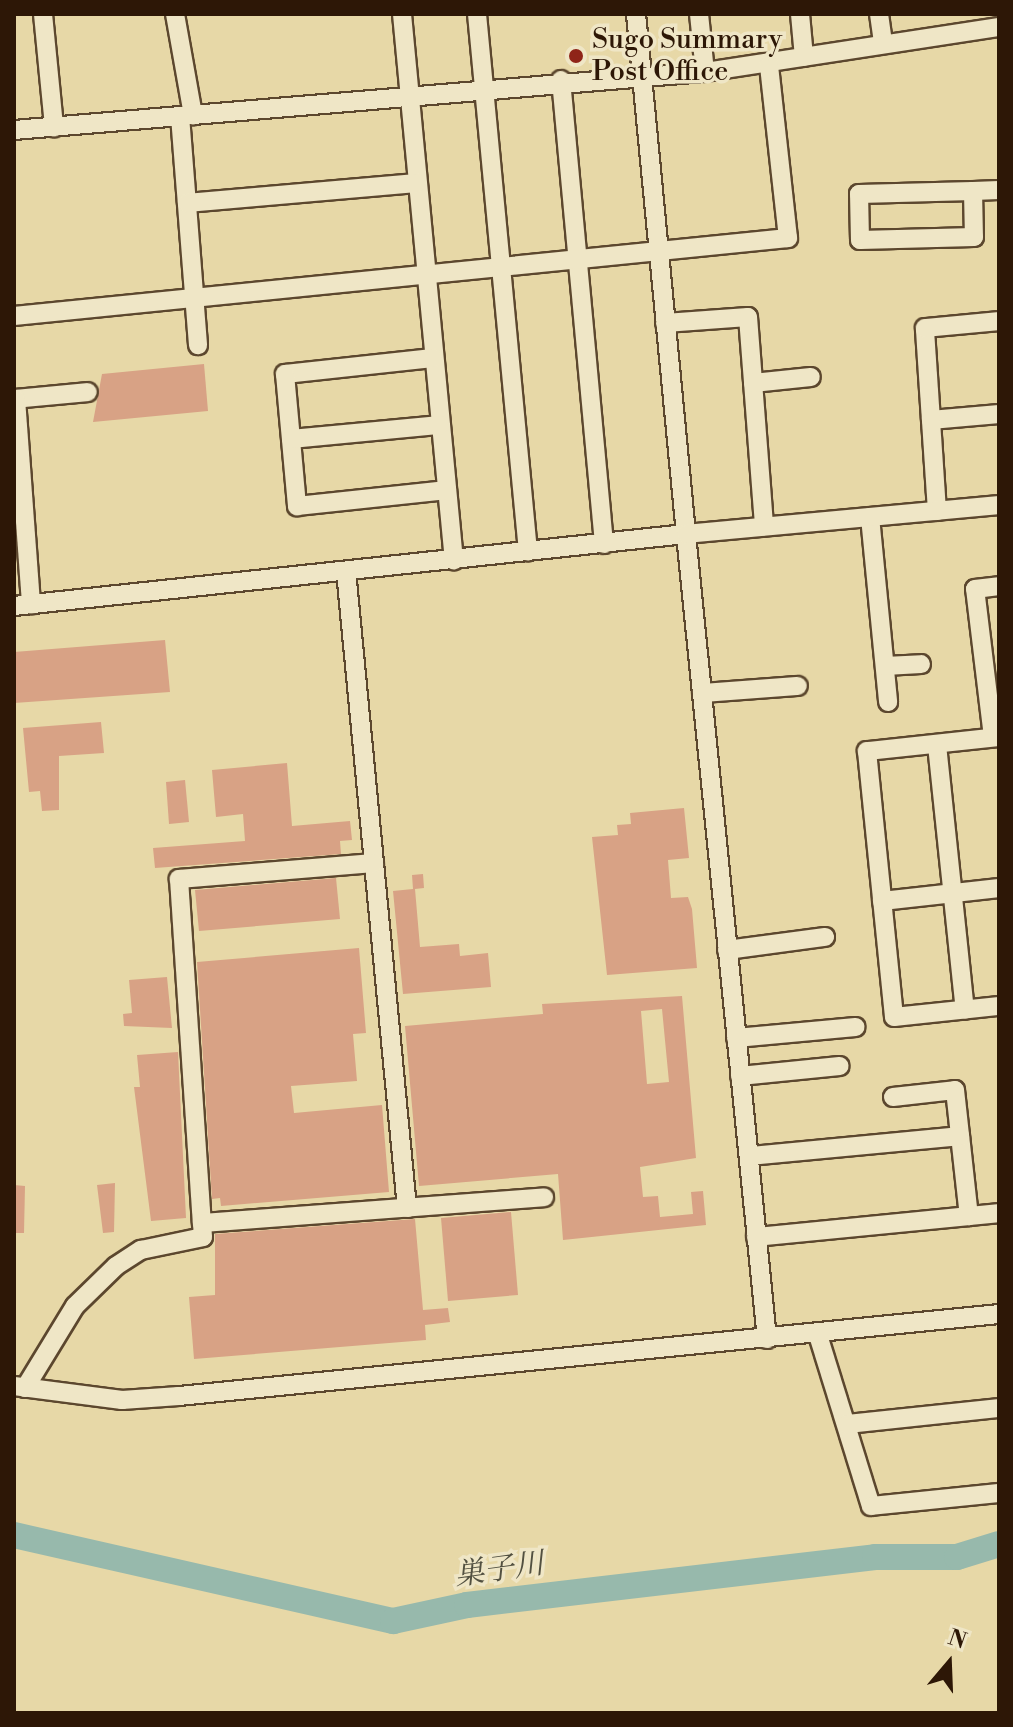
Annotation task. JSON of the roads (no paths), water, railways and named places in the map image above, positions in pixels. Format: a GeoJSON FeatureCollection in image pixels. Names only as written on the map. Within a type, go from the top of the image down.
{"type":"FeatureCollection","features":[{"type":"Feature","properties":{"kind":"street"},"geometry":{"type":"LineString","coordinates":[[43,14],[54,127]]}},
{"type":"Feature","properties":{"kind":"street"},"geometry":{"type":"LineString","coordinates":[[175,14],[186,115],[187,203],[198,345]]}},
{"type":"Feature","properties":{"kind":"street"},"geometry":{"type":"LineString","coordinates":[[402,14],[454,561]]}},
{"type":"Feature","properties":{"kind":"street"},"geometry":{"type":"LineString","coordinates":[[477,14],[528,552]]}},
{"type":"Feature","properties":{"kind":"street"},"geometry":{"type":"LineString","coordinates":[[636,14],[767,1339]]}},
{"type":"Feature","properties":{"kind":"street"},"geometry":{"type":"LineString","coordinates":[[699,14],[705,72]]}},
{"type":"Feature","properties":{"kind":"street"},"geometry":{"type":"LineString","coordinates":[[800,14],[804,57]]}},
{"type":"Feature","properties":{"kind":"street"},"geometry":{"type":"LineString","coordinates":[[879,14],[883,43]]}},
{"type":"Feature","properties":{"kind":"street"},"geometry":{"type":"LineString","coordinates":[[14,130],[483,86],[705,72],[769,65],[883,43],[999,27]]}},
{"type":"Feature","properties":{"kind":"street"},"geometry":{"type":"LineString","coordinates":[[14,316],[658,248],[788,238],[769,65]]}},
{"type":"Feature","properties":{"kind":"street"},"geometry":{"type":"LineString","coordinates":[[561,80],[604,544]]}},
{"type":"Feature","properties":{"kind":"street"},"geometry":{"type":"LineString","coordinates":[[187,203],[416,183]]}},
{"type":"Feature","properties":{"kind":"street"},"geometry":{"type":"LineString","coordinates":[[973,191],[974,237],[860,240],[859,194],[999,190]]}},
{"type":"Feature","properties":{"kind":"street"},"geometry":{"type":"LineString","coordinates":[[665,323],[748,317],[764,526]]}},
{"type":"Feature","properties":{"kind":"street"},"geometry":{"type":"LineString","coordinates":[[937,511],[925,328],[999,321]]}},
{"type":"Feature","properties":{"kind":"street"},"geometry":{"type":"LineString","coordinates":[[433,358],[285,374],[297,506],[447,490]]}},
{"type":"Feature","properties":{"kind":"street"},"geometry":{"type":"LineString","coordinates":[[753,383],[811,377]]}},
{"type":"Feature","properties":{"kind":"street"},"geometry":{"type":"LineString","coordinates":[[88,392],[15,399],[23,605],[764,526],[999,505]]}},
{"type":"Feature","properties":{"kind":"street"},"geometry":{"type":"LineString","coordinates":[[931,420],[999,414]]}},
{"type":"Feature","properties":{"kind":"street"},"geometry":{"type":"LineString","coordinates":[[291,439],[440,425]]}},
{"type":"Feature","properties":{"kind":"street"},"geometry":{"type":"LineString","coordinates":[[870,517],[888,702]]}},
{"type":"Feature","properties":{"kind":"street"},"geometry":{"type":"LineString","coordinates":[[346,571],[407,1208]]}},
{"type":"Feature","properties":{"kind":"street"},"geometry":{"type":"LineString","coordinates":[[999,586],[975,589],[996,737],[867,751],[894,1017],[999,1006]]}},
{"type":"Feature","properties":{"kind":"street"},"geometry":{"type":"LineString","coordinates":[[885,666],[921,664]]}},
{"type":"Feature","properties":{"kind":"street"},"geometry":{"type":"LineString","coordinates":[[702,693],[798,686]]}},
{"type":"Feature","properties":{"kind":"street"},"geometry":{"type":"LineString","coordinates":[[937,745],[965,1010]]}},
{"type":"Feature","properties":{"kind":"street"},"geometry":{"type":"LineString","coordinates":[[20,1387],[75,1306],[116,1266],[141,1250],[203,1237],[179,879],[374,863]]}},
{"type":"Feature","properties":{"kind":"street"},"geometry":{"type":"LineString","coordinates":[[882,901],[999,888]]}},
{"type":"Feature","properties":{"kind":"street"},"geometry":{"type":"LineString","coordinates":[[727,950],[825,937]]}},
{"type":"Feature","properties":{"kind":"street"},"geometry":{"type":"LineString","coordinates":[[736,1038],[855,1027]]}},
{"type":"Feature","properties":{"kind":"street"},"geometry":{"type":"LineString","coordinates":[[740,1076],[840,1066]]}},
{"type":"Feature","properties":{"kind":"street"},"geometry":{"type":"LineString","coordinates":[[893,1097],[955,1090],[969,1216]]}},
{"type":"Feature","properties":{"kind":"street"},"geometry":{"type":"LineString","coordinates":[[750,1156],[960,1136]]}},
{"type":"Feature","properties":{"kind":"street"},"geometry":{"type":"LineString","coordinates":[[202,1223],[544,1197]]}},
{"type":"Feature","properties":{"kind":"street"},"geometry":{"type":"LineString","coordinates":[[756,1237],[999,1213]]}},
{"type":"Feature","properties":{"kind":"street"},"geometry":{"type":"LineString","coordinates":[[20,1387],[165,1397],[818,1335],[999,1314]]}},
{"type":"Feature","properties":{"kind":"street"},"geometry":{"type":"LineString","coordinates":[[818,1335],[871,1506],[999,1493]]}},
{"type":"Feature","properties":{"kind":"street"},"geometry":{"type":"LineString","coordinates":[[847,1424],[998,1408]]}},
{"type":"Feature","properties":{"kind":"waterway","name":"巣子川"},"geometry":{"type":"LineString","coordinates":[[14,1535],[393,1621],[467,1605],[875,1557],[957,1557],[999,1544]]}},
{"type":"Feature","properties":{"kind":"place","name":"Sugo Summary Post Office"},"geometry":{"type":"Point","coordinates":[576,56]}}]}
